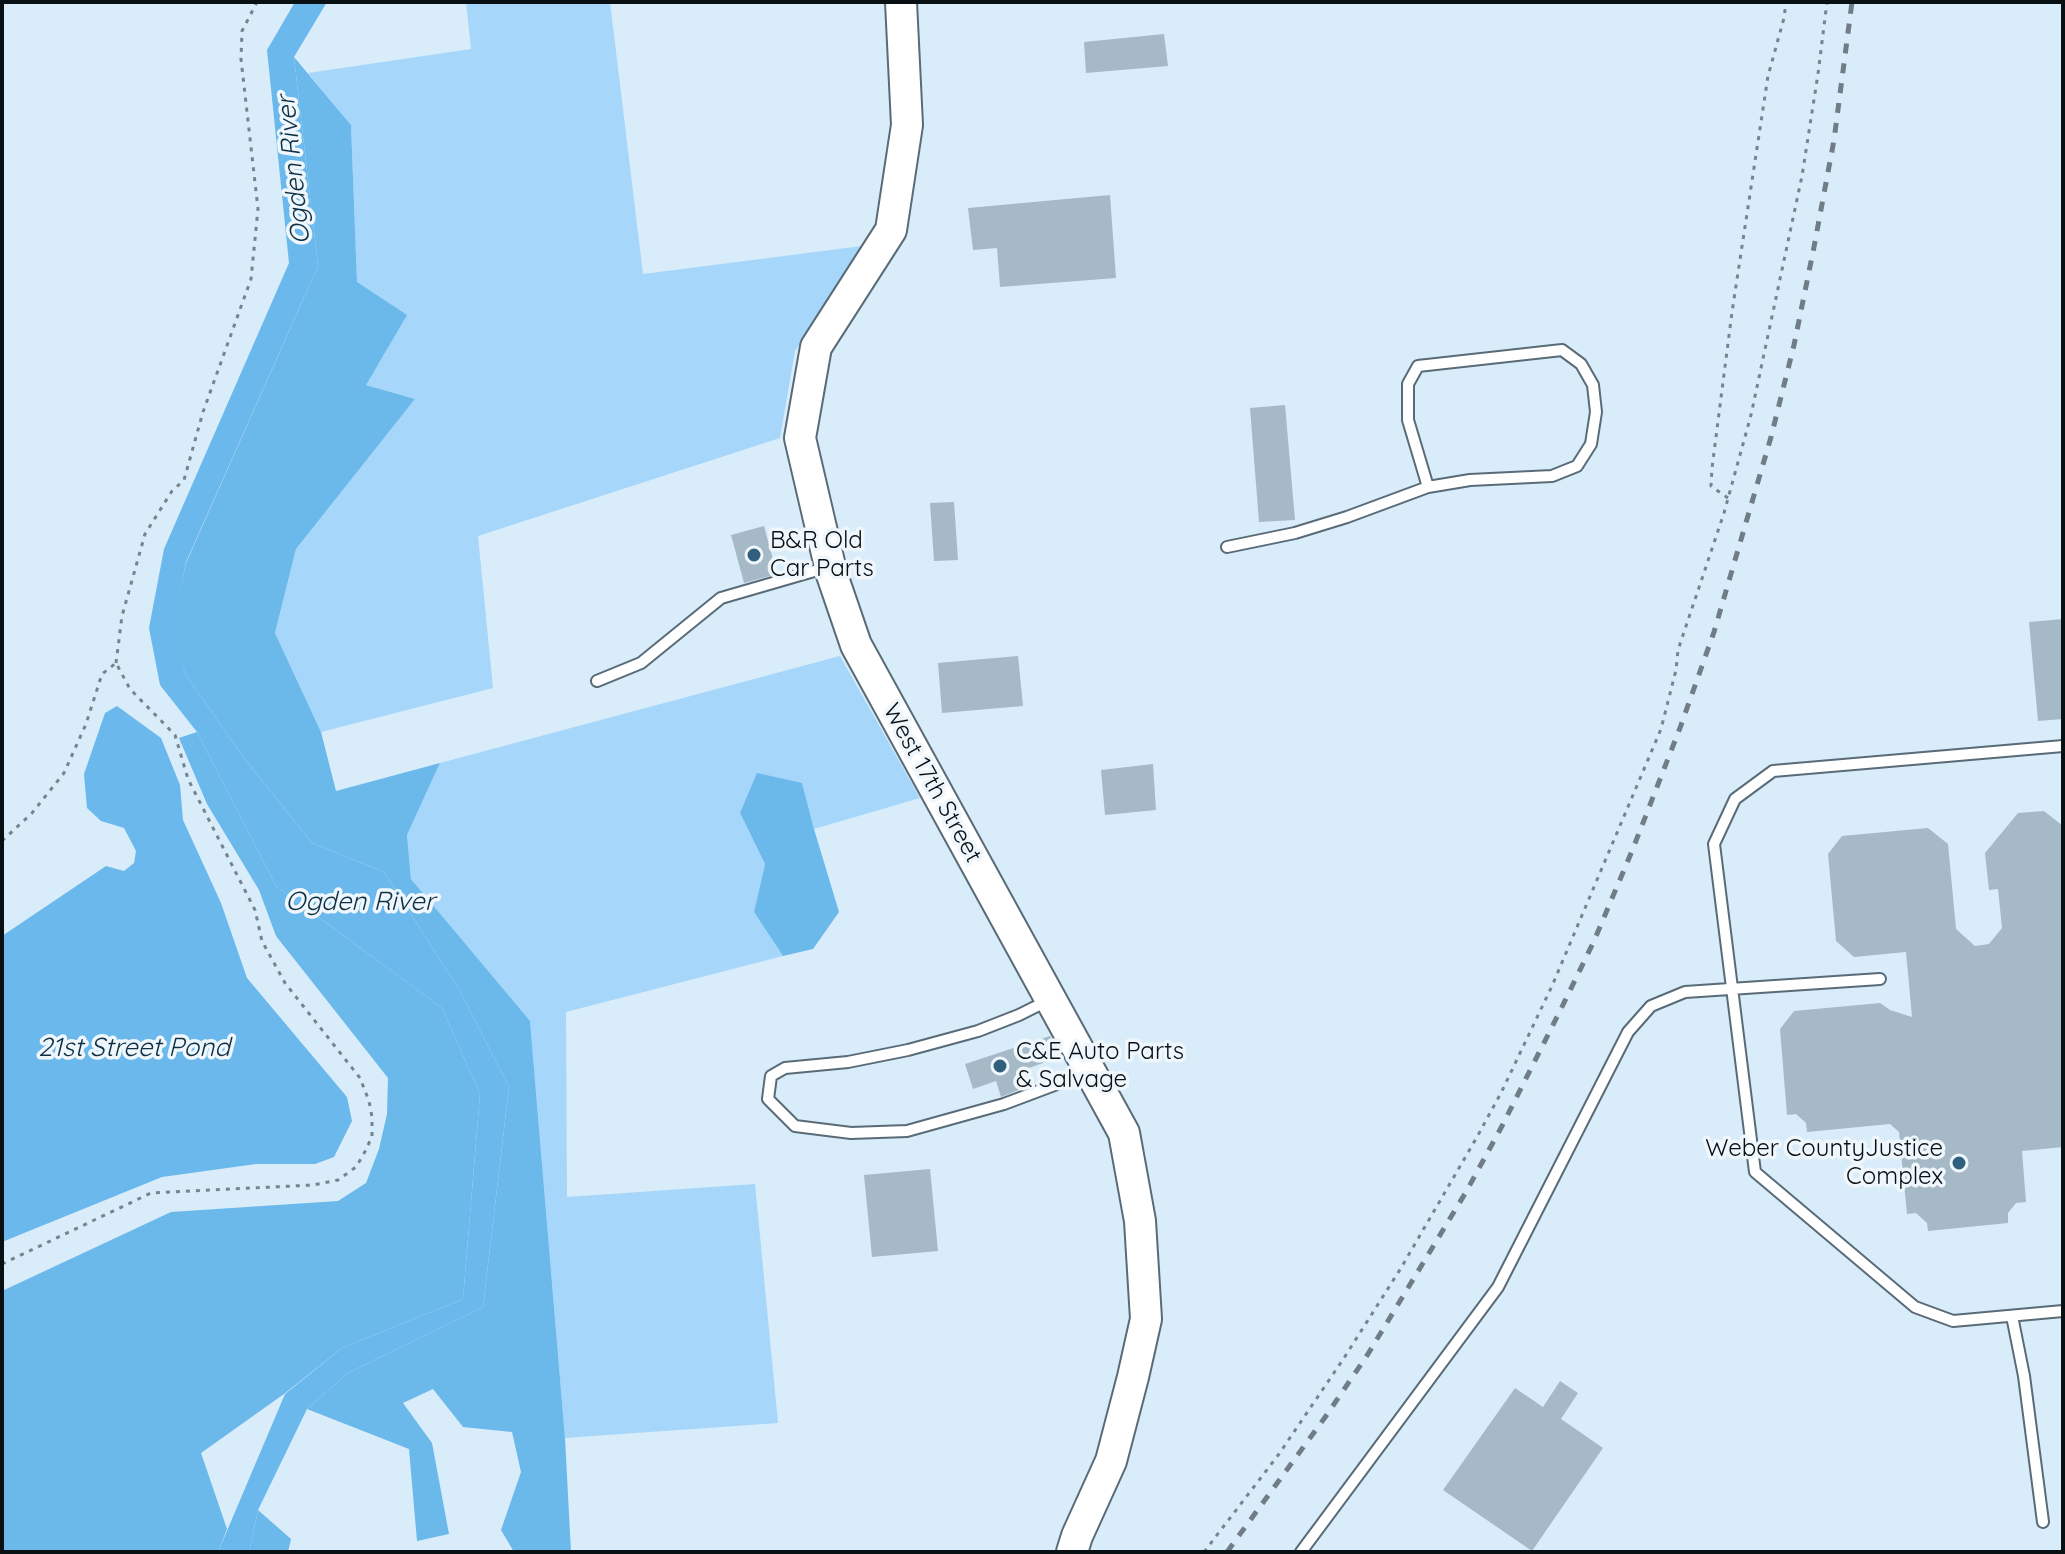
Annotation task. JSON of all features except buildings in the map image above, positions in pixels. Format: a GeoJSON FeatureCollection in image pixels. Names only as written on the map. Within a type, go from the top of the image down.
{"type":"FeatureCollection","features":[{"type":"Feature","properties":{"kind":"street","name":"West 17th Street"},"geometry":{"type":"LineString","coordinates":[[901,2],[907,125],[891,230],[816,347],[800,438],[830,566],[856,645],[1124,1133],[1140,1221],[1146,1319],[1111,1461],[1072,1552]]}},
{"type":"Feature","properties":{"kind":"lane"},"geometry":{"type":"LineString","coordinates":[[1227,547],[1295,533],[1428,487],[1470,480],[1552,476],[1577,466],[1591,444],[1596,412],[1593,385],[1581,364],[1562,350],[1418,366],[1408,384],[1408,420],[1428,487]]}},
{"type":"Feature","properties":{"kind":"lane"},"geometry":{"type":"LineString","coordinates":[[597,681],[641,663],[721,598],[830,566]]}},
{"type":"Feature","properties":{"kind":"lane"},"geometry":{"type":"LineString","coordinates":[[2063,746],[1773,771],[1735,799],[1714,844],[1755,1172],[1915,1307],[1953,1321],[2063,1311]]}},
{"type":"Feature","properties":{"kind":"lane"},"geometry":{"type":"LineString","coordinates":[[1301,1552],[1498,1287],[1628,1032],[1651,1006],[1685,992],[1880,979]]}},
{"type":"Feature","properties":{"kind":"lane"},"geometry":{"type":"LineString","coordinates":[[1051,1000],[978,1031],[908,1050],[848,1062],[785,1068],[771,1076],[768,1099],[795,1126],[851,1133],[907,1131],[1004,1104],[1090,1072]]}},
{"type":"Feature","properties":{"kind":"lane"},"geometry":{"type":"LineString","coordinates":[[2012,1316],[2024,1376],[2043,1522]]}},
{"type":"Feature","properties":{"kind":"path"},"geometry":{"type":"LineString","coordinates":[[2,1264],[151,1193],[313,1185],[338,1180],[356,1167],[372,1136],[369,1101],[360,1078],[285,983],[262,941],[255,910],[188,779],[175,735],[130,689],[116,663],[122,616],[145,534],[172,491],[184,480],[203,412],[251,279],[258,209],[241,59],[242,31],[257,2]]}},
{"type":"Feature","properties":{"kind":"path"},"geometry":{"type":"LineString","coordinates":[[1728,498],[1711,486],[1712,468],[1768,76],[1786,2]]}},
{"type":"Feature","properties":{"kind":"path"},"geometry":{"type":"LineString","coordinates":[[1204,1552],[1279,1454],[1344,1358],[1401,1268],[1501,1093],[1578,926],[1661,729],[1678,650],[1728,498],[1751,415],[1802,176],[1827,2]]}},
{"type":"Feature","properties":{"kind":"path"},"geometry":{"type":"LineString","coordinates":[[2,841],[32,813],[64,773],[86,724],[102,674],[116,663]]}},
{"type":"Feature","properties":{"kind":"shaded area"},"geometry":{"type":"Polygon","coordinates":[[[466,2],[610,2],[643,274],[862,246],[795,351],[780,438],[478,536],[493,688],[321,732],[275,633],[296,549],[415,399],[366,385],[357,282],[351,125],[308,73],[471,49],[466,2]]]}},
{"type":"Feature","properties":{"kind":"shaded area"},"geometry":{"type":"Polygon","coordinates":[[[294,57],[351,125],[357,282],[407,315],[366,385],[415,399],[296,549],[275,633],[321,732],[336,791],[440,763],[407,835],[411,879],[530,1021],[565,1438],[571,1552],[514,1552],[501,1530],[521,1472],[512,1432],[463,1427],[433,1389],[403,1403],[432,1443],[449,1534],[417,1541],[409,1449],[307,1409],[348,1373],[483,1307],[509,1087],[460,991],[384,872],[312,843],[244,758],[186,675],[172,630],[186,563],[318,266],[294,57]]]}},
{"type":"Feature","properties":{"kind":"shaded area"},"geometry":{"type":"Polygon","coordinates":[[[840,656],[920,798],[814,829],[802,783],[740,813],[765,864],[754,912],[783,956],[566,1012],[567,1197],[755,1184],[778,1423],[565,1438],[530,1022],[411,879],[407,835],[440,763],[840,656]]]}},
{"type":"Feature","properties":{"kind":"shaded area"},"geometry":{"type":"Polygon","coordinates":[[[197,732],[276,886],[442,1008],[480,1094],[463,1299],[342,1348],[201,1453],[227,1529],[218,1552],[2,1552],[2,1291],[171,1212],[338,1201],[366,1183],[379,1149],[387,1114],[388,1078],[276,936],[259,890],[207,804],[179,738],[197,732]]]}},
{"type":"Feature","properties":{"kind":"shaded area"},"geometry":{"type":"Polygon","coordinates":[[[757,773],[802,783],[839,912],[813,949],[783,956],[754,912],[765,864],[740,813],[757,773]]]}},
{"type":"Feature","properties":{"kind":"shaded area"},"geometry":{"type":"Polygon","coordinates":[[[258,1510],[291,1539],[288,1552],[249,1552],[258,1510]]]}},
{"type":"Feature","properties":{"kind":"water","name":"Ogden River"},"geometry":{"type":"Polygon","coordinates":[[[295,2],[327,2],[294,57],[318,266],[186,562],[173,630],[186,675],[244,758],[312,843],[384,872],[460,991],[509,1087],[483,1307],[348,1373],[307,1409],[258,1510],[249,1552],[218,1552],[285,1394],[342,1348],[463,1299],[480,1094],[442,1008],[276,886],[197,732],[160,685],[149,628],[164,549],[289,263],[267,50],[295,2]]]}},
{"type":"Feature","properties":{"kind":"water","name":"21st Street Pond"},"geometry":{"type":"Polygon","coordinates":[[[117,706],[161,738],[180,785],[183,820],[221,903],[247,978],[347,1097],[352,1121],[334,1157],[315,1164],[256,1164],[162,1177],[2,1242],[2,936],[106,866],[124,871],[134,863],[136,851],[124,828],[101,821],[87,808],[84,774],[105,713],[117,706]]]}},
{"type":"Feature","properties":{"kind":"railway"},"geometry":{"type":"LineString","coordinates":[[1227,1552],[1368,1354],[1466,1192],[1560,1011],[1632,851],[1714,632],[1771,437],[1794,345],[1834,140],[1852,2]]}},
{"type":"Feature","properties":{"kind":"place","name":"B&R Old Car Parts"},"geometry":{"type":"Point","coordinates":[754,555]}},
{"type":"Feature","properties":{"kind":"place","name":"C&E Auto Parts & Salvage"},"geometry":{"type":"Point","coordinates":[1000,1066]}},
{"type":"Feature","properties":{"kind":"place","name":"Weber CountyJustice Complex"},"geometry":{"type":"Point","coordinates":[1959,1163]}}]}
